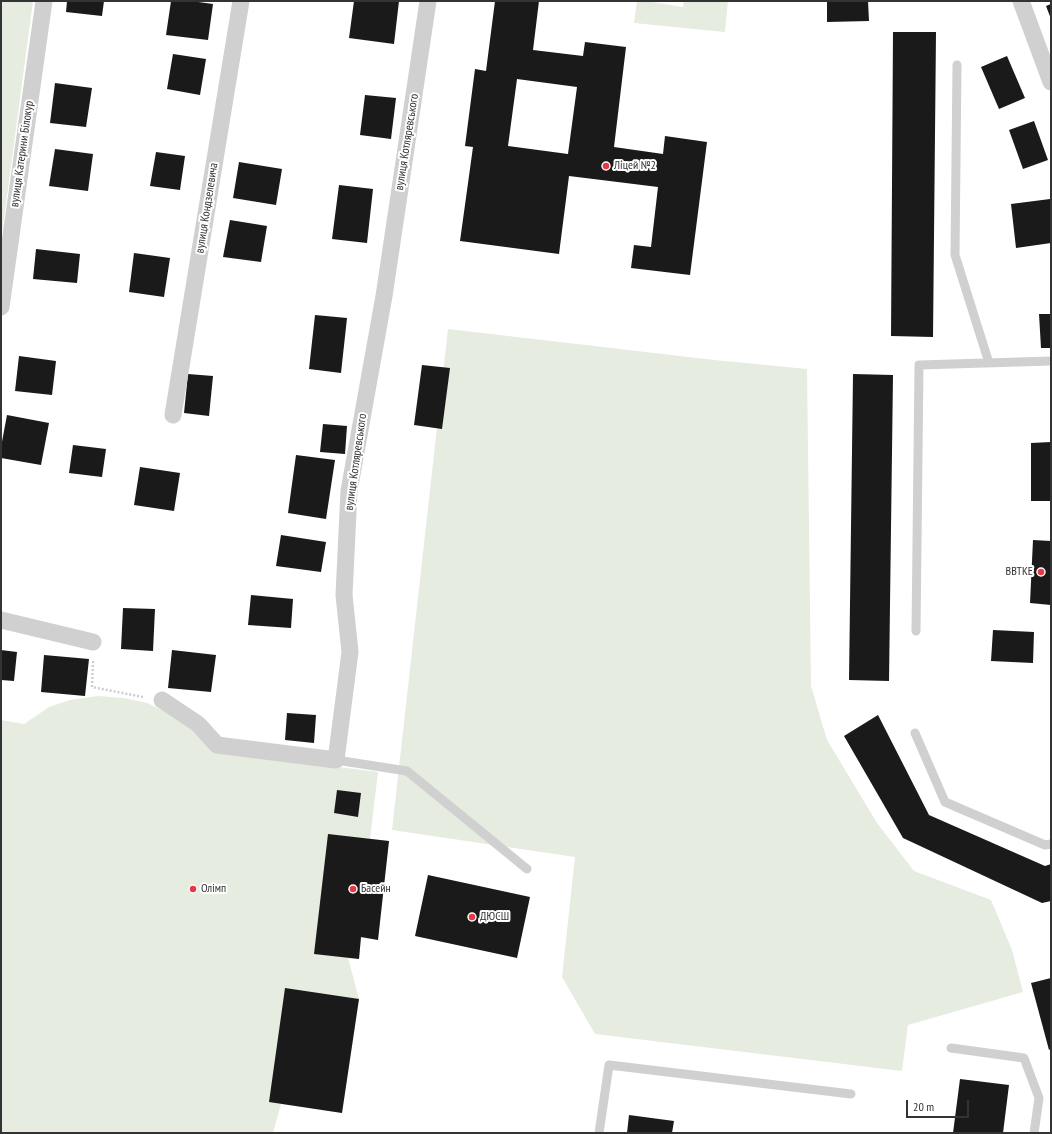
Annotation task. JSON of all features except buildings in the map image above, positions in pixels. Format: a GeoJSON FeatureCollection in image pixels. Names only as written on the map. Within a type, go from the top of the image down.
{"type":"FeatureCollection","features":[{"type":"Feature","properties":{"kind":"street","name":"вулиця Катерини Білокур"},"geometry":{"type":"LineString","coordinates":[[1,307],[44,1]]}},
{"type":"Feature","properties":{"kind":"street","name":"вулиця Кондзелевича"},"geometry":{"type":"LineString","coordinates":[[173,415],[241,1]]}},
{"type":"Feature","properties":{"kind":"street","name":"вулиця Котляревського"},"geometry":{"type":"LineString","coordinates":[[336,760],[350,652],[344,595],[349,491],[384,296],[428,1]]}},
{"type":"Feature","properties":{"kind":"street"},"geometry":{"type":"LineString","coordinates":[[1021,1],[1051,82]]}},
{"type":"Feature","properties":{"kind":"street"},"geometry":{"type":"LineString","coordinates":[[1,620],[93,642]]}},
{"type":"Feature","properties":{"kind":"street"},"geometry":{"type":"LineString","coordinates":[[162,700],[198,724],[217,745],[336,760]]}},
{"type":"Feature","properties":{"kind":"lane"},"geometry":{"type":"LineString","coordinates":[[957,65],[955,255],[989,363]]}},
{"type":"Feature","properties":{"kind":"lane"},"geometry":{"type":"LineString","coordinates":[[916,631],[919,365],[1051,361]]}},
{"type":"Feature","properties":{"kind":"lane"},"geometry":{"type":"LineString","coordinates":[[915,733],[945,802],[1046,845],[1051,844]]}},
{"type":"Feature","properties":{"kind":"lane"},"geometry":{"type":"LineString","coordinates":[[336,760],[407,771],[527,869]]}},
{"type":"Feature","properties":{"kind":"lane"},"geometry":{"type":"LineString","coordinates":[[951,1048],[1024,1058],[1039,1098],[1034,1133]]}},
{"type":"Feature","properties":{"kind":"lane"},"geometry":{"type":"LineString","coordinates":[[599,1133],[609,1065],[851,1094]]}},
{"type":"Feature","properties":{"kind":"path"},"geometry":{"type":"LineString","coordinates":[[93,642],[92,687],[162,700]]}},
{"type":"Feature","properties":{"kind":"shaded area"},"geometry":{"type":"Polygon","coordinates":[[[1,1],[33,1],[1,241],[1,1]]]}},
{"type":"Feature","properties":{"kind":"shaded area"},"geometry":{"type":"Polygon","coordinates":[[[637,1],[683,7],[684,1],[728,1],[725,32],[634,23],[637,1]]]}},
{"type":"Feature","properties":{"kind":"shaded area"},"geometry":{"type":"Polygon","coordinates":[[[448,329],[714,360],[807,369],[811,686],[827,740],[877,823],[914,871],[991,900],[1012,950],[1023,992],[908,1025],[902,1071],[595,1034],[562,977],[575,857],[392,830],[448,329]]]}},
{"type":"Feature","properties":{"kind":"shaded area","name":"Олімп"},"geometry":{"type":"Polygon","coordinates":[[[98,696],[124,698],[147,703],[162,710],[192,727],[213,751],[378,772],[370,839],[389,841],[378,940],[361,938],[359,959],[348,958],[359,999],[342,1113],[281,1104],[273,1133],[1,1133],[1,720],[24,724],[49,707],[70,700],[98,696]]]}},
{"type":"Feature","properties":{"kind":"place","name":"Ліцей №2"},"geometry":{"type":"Point","coordinates":[606,166]}},
{"type":"Feature","properties":{"kind":"place","name":"ВВТКЕ"},"geometry":{"type":"Point","coordinates":[1041,572]}},
{"type":"Feature","properties":{"kind":"place","name":"Олімп"},"geometry":{"type":"Point","coordinates":[193,889]}},
{"type":"Feature","properties":{"kind":"place","name":"Басейн"},"geometry":{"type":"Point","coordinates":[353,889]}},
{"type":"Feature","properties":{"kind":"place","name":"ДЮСШ"},"geometry":{"type":"Point","coordinates":[472,917]}}]}
